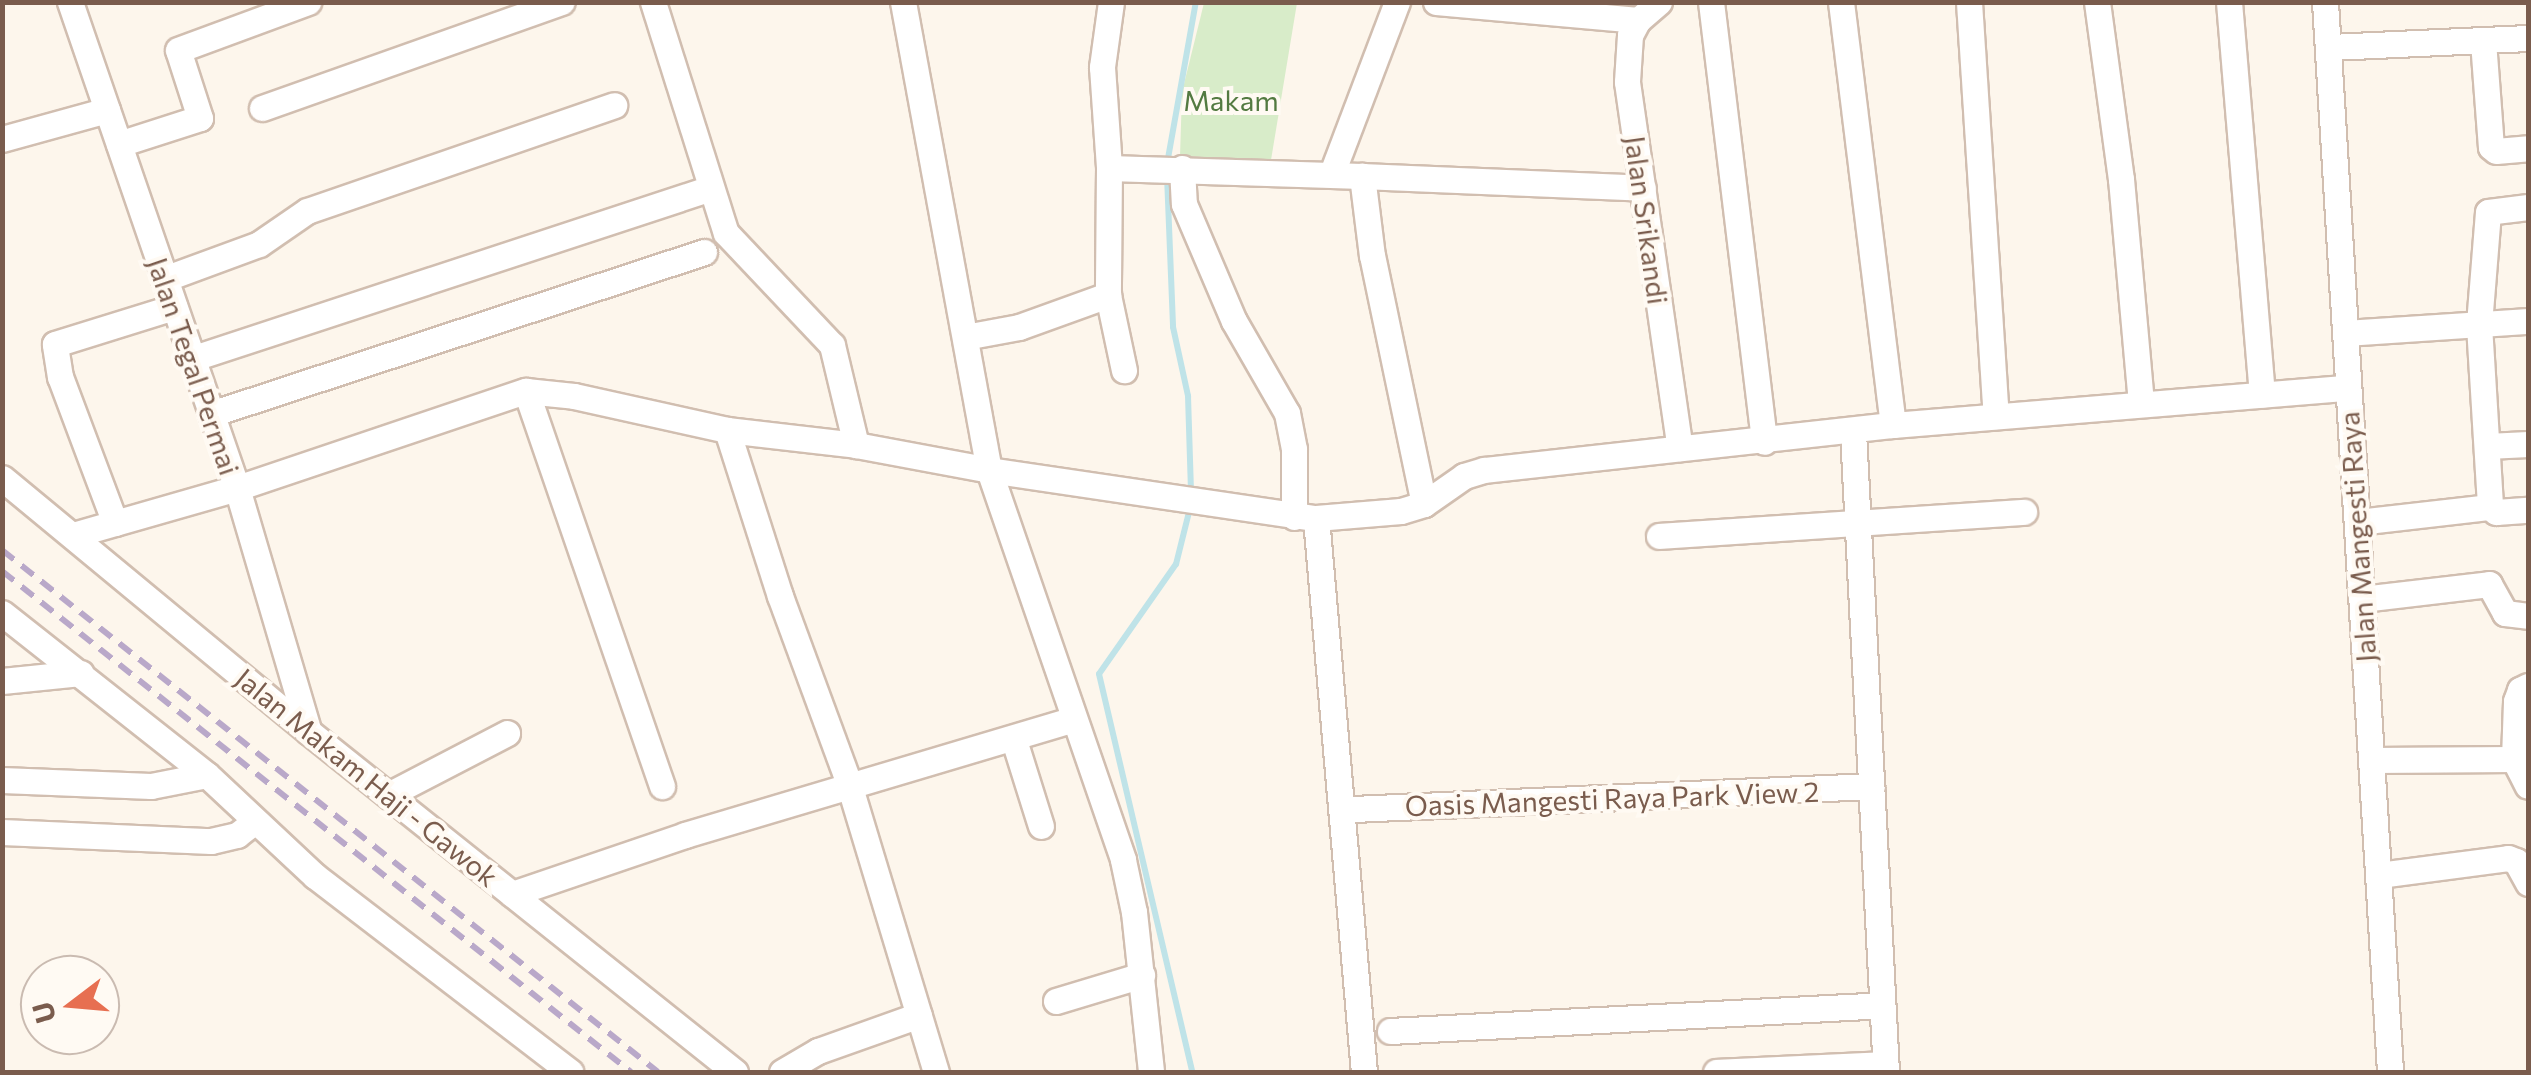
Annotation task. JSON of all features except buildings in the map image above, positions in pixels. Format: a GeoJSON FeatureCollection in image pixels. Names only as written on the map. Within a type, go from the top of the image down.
{"type":"FeatureCollection","features":[{"type":"Feature","properties":{"kind":"street","name":"Jalan Tegal Permai"},"geometry":{"type":"LineString","coordinates":[[70,2],[237,488],[309,732]]}},
{"type":"Feature","properties":{"kind":"street"},"geometry":{"type":"LineString","coordinates":[[119,144],[200,118],[178,50],[308,2]]}},
{"type":"Feature","properties":{"kind":"street"},"geometry":{"type":"LineString","coordinates":[[262,108],[562,2]]}},
{"type":"Feature","properties":{"kind":"street"},"geometry":{"type":"LineString","coordinates":[[653,2],[731,242],[817,325],[832,346],[856,445]]}},
{"type":"Feature","properties":{"kind":"street"},"geometry":{"type":"LineString","coordinates":[[903,2],[989,470],[1122,860],[1142,975],[1151,1072]]}},
{"type":"Feature","properties":{"kind":"street"},"geometry":{"type":"LineString","coordinates":[[1111,2],[1102,67],[1109,168],[1108,295],[1124,370]]}},
{"type":"Feature","properties":{"kind":"street"},"geometry":{"type":"LineString","coordinates":[[1332,173],[1396,2]]}},
{"type":"Feature","properties":{"kind":"street"},"geometry":{"type":"LineString","coordinates":[[1449,3],[1638,20],[1659,2]]}},
{"type":"Feature","properties":{"kind":"street"},"geometry":{"type":"LineString","coordinates":[[1711,2],[1764,442]]}},
{"type":"Feature","properties":{"kind":"street"},"geometry":{"type":"LineString","coordinates":[[1841,2],[1893,425]]}},
{"type":"Feature","properties":{"kind":"street"},"geometry":{"type":"LineString","coordinates":[[1970,2],[1996,416]]}},
{"type":"Feature","properties":{"kind":"street"},"geometry":{"type":"LineString","coordinates":[[2097,2],[2121,179],[2142,403]]}},
{"type":"Feature","properties":{"kind":"street"},"geometry":{"type":"LineString","coordinates":[[2230,2],[2262,395]]}},
{"type":"Feature","properties":{"kind":"street","name":"Jalan Mangesti Raya"},"geometry":{"type":"LineString","coordinates":[[2326,2],[2346,388],[2358,522],[2390,1072]]}},
{"type":"Feature","properties":{"kind":"street","name":"Jalan Srikandi"},"geometry":{"type":"LineString","coordinates":[[1638,20],[1626,52],[1680,448]]}},
{"type":"Feature","properties":{"kind":"street"},"geometry":{"type":"LineString","coordinates":[[2330,47],[2528,38]]}},
{"type":"Feature","properties":{"kind":"street"},"geometry":{"type":"LineString","coordinates":[[2482,40],[2490,146],[2496,150],[2528,148]]}},
{"type":"Feature","properties":{"kind":"street"},"geometry":{"type":"LineString","coordinates":[[164,279],[259,244],[307,210],[614,105]]}},
{"type":"Feature","properties":{"kind":"street"},"geometry":{"type":"LineString","coordinates":[[2,140],[107,110]]}},
{"type":"Feature","properties":{"kind":"street"},"geometry":{"type":"LineString","coordinates":[[1109,168],[1332,173],[1643,188]]}},
{"type":"Feature","properties":{"kind":"street"},"geometry":{"type":"LineString","coordinates":[[1173,168],[1184,204],[1234,321],[1287,413],[1305,518],[1364,1072]]}},
{"type":"Feature","properties":{"kind":"street"},"geometry":{"type":"LineString","coordinates":[[1362,176],[1372,256],[1424,504]]}},
{"type":"Feature","properties":{"kind":"street"},"geometry":{"type":"LineString","coordinates":[[192,359],[711,188]]}},
{"type":"Feature","properties":{"kind":"street"},"geometry":{"type":"LineString","coordinates":[[2490,507],[2479,324],[2488,212],[2528,207]]}},
{"type":"Feature","properties":{"kind":"street"},"geometry":{"type":"LineString","coordinates":[[211,414],[704,252]]}},
{"type":"Feature","properties":{"kind":"street"},"geometry":{"type":"LineString","coordinates":[[965,337],[1020,327],[1108,295]]}},
{"type":"Feature","properties":{"kind":"street"},"geometry":{"type":"LineString","coordinates":[[114,523],[60,377],[55,344],[174,308]]}},
{"type":"Feature","properties":{"kind":"street"},"geometry":{"type":"LineString","coordinates":[[2346,333],[2528,321]]}},
{"type":"Feature","properties":{"kind":"street"},"geometry":{"type":"LineString","coordinates":[[74,535],[237,488],[526,391],[574,396],[727,430],[856,445],[989,470],[1305,518],[1370,516],[1424,504],[1475,472],[1893,425],[2346,388]]}},
{"type":"Feature","properties":{"kind":"street"},"geometry":{"type":"LineString","coordinates":[[526,391],[662,786]]}},
{"type":"Feature","properties":{"kind":"street"},"geometry":{"type":"LineString","coordinates":[[727,430],[780,596],[849,784],[936,1072]]}},
{"type":"Feature","properties":{"kind":"street"},"geometry":{"type":"LineString","coordinates":[[1716,1072],[1885,1068],[1852,432]]}},
{"type":"Feature","properties":{"kind":"street"},"geometry":{"type":"LineString","coordinates":[[2487,446],[2528,444]]}},
{"type":"Feature","properties":{"kind":"street","name":"Jalan Makam Haji - Gawok"},"geometry":{"type":"LineString","coordinates":[[2,478],[309,732],[734,1072]]}},
{"type":"Feature","properties":{"kind":"street"},"geometry":{"type":"LineString","coordinates":[[2358,522],[2490,507],[2496,512],[2528,510]]}},
{"type":"Feature","properties":{"kind":"street"},"geometry":{"type":"LineString","coordinates":[[1659,536],[2024,512]]}},
{"type":"Feature","properties":{"kind":"street"},"geometry":{"type":"LineString","coordinates":[[2362,599],[2489,584],[2505,613],[2528,616]]}},
{"type":"Feature","properties":{"kind":"street"},"geometry":{"type":"LineString","coordinates":[[2,613],[207,775],[315,876],[570,1072]]}},
{"type":"Feature","properties":{"kind":"street"},"geometry":{"type":"LineString","coordinates":[[2,643],[38,641]]}},
{"type":"Feature","properties":{"kind":"street"},"geometry":{"type":"LineString","coordinates":[[2,681],[81,673]]}},
{"type":"Feature","properties":{"kind":"street"},"geometry":{"type":"LineString","coordinates":[[2528,686],[2520,690],[2516,701],[2514,759],[2528,786]]}},
{"type":"Feature","properties":{"kind":"street"},"geometry":{"type":"LineString","coordinates":[[512,894],[849,784],[1014,740],[1073,719]]}},
{"type":"Feature","properties":{"kind":"street"},"geometry":{"type":"LineString","coordinates":[[390,794],[507,733]]}},
{"type":"Feature","properties":{"kind":"street"},"geometry":{"type":"LineString","coordinates":[[1014,740],[1041,826]]}},
{"type":"Feature","properties":{"kind":"street"},"geometry":{"type":"LineString","coordinates":[[2372,760],[2514,759]]}},
{"type":"Feature","properties":{"kind":"street"},"geometry":{"type":"LineString","coordinates":[[2,780],[151,786],[207,775]]}},
{"type":"Feature","properties":{"kind":"street","name":"Oasis Mangesti Raya Park View 2"},"geometry":{"type":"LineString","coordinates":[[1353,809],[1871,786]]}},
{"type":"Feature","properties":{"kind":"street"},"geometry":{"type":"LineString","coordinates":[[2,832],[211,841],[237,835],[255,821]]}},
{"type":"Feature","properties":{"kind":"street"},"geometry":{"type":"LineString","coordinates":[[2378,875],[2508,858],[2516,861],[2528,883]]}},
{"type":"Feature","properties":{"kind":"street"},"geometry":{"type":"LineString","coordinates":[[1056,1001],[1142,975]]}},
{"type":"Feature","properties":{"kind":"street"},"geometry":{"type":"LineString","coordinates":[[1390,1030],[1882,1005]]}},
{"type":"Feature","properties":{"kind":"street"},"geometry":{"type":"LineString","coordinates":[[782,1072],[848,1039],[919,1015]]}},
{"type":"Feature","properties":{"kind":"green space","name":"Makam"},"geometry":{"type":"Polygon","coordinates":[[[1204,3],[1297,3],[1271,160],[1180,156],[1182,92],[1204,3]]]}},
{"type":"Feature","properties":{"kind":"waterway"},"geometry":{"type":"LineString","coordinates":[[1167,164],[1196,2]]}},
{"type":"Feature","properties":{"kind":"waterway"},"geometry":{"type":"LineString","coordinates":[[1167,176],[1173,327],[1188,396],[1191,492]]}},
{"type":"Feature","properties":{"kind":"waterway"},"geometry":{"type":"LineString","coordinates":[[1191,504],[1176,564],[1099,674],[1192,1072]]}},
{"type":"Feature","properties":{"kind":"railway"},"geometry":{"type":"LineString","coordinates":[[2,550],[658,1072]]}},
{"type":"Feature","properties":{"kind":"railway"},"geometry":{"type":"LineString","coordinates":[[2,571],[631,1072]]}}]}
